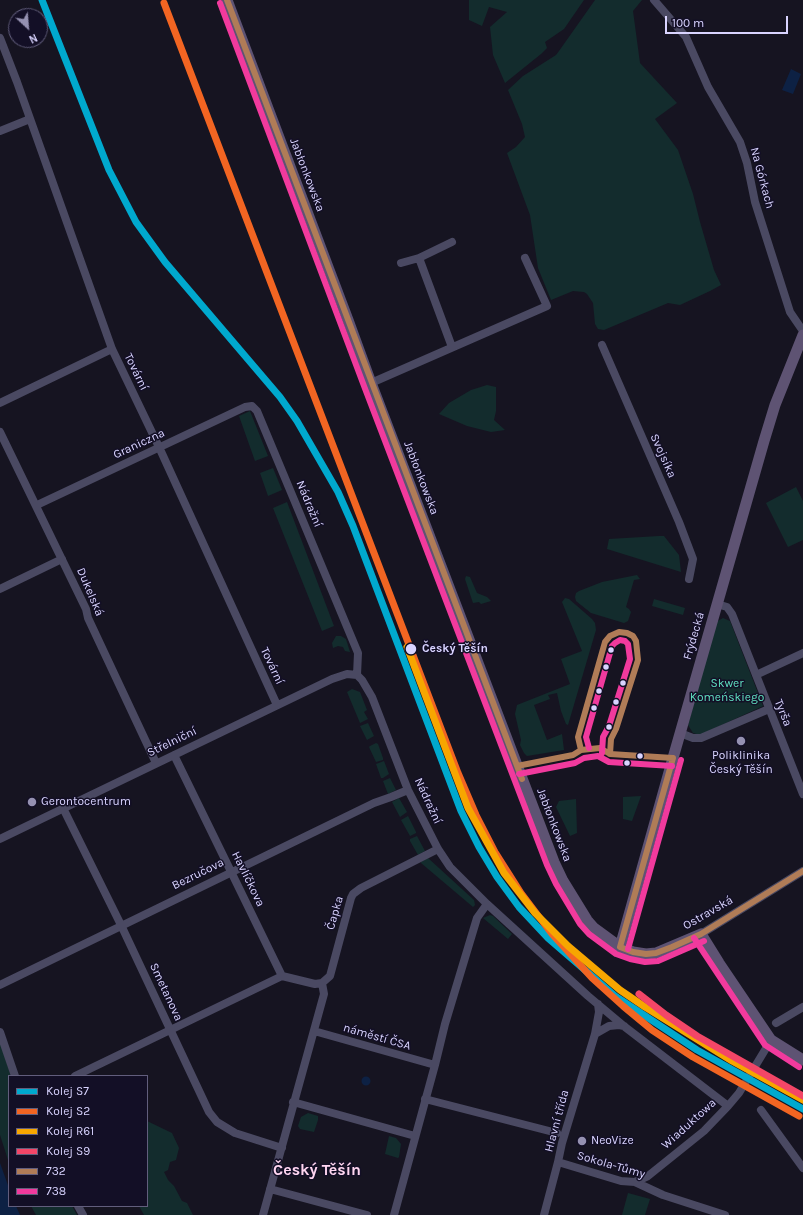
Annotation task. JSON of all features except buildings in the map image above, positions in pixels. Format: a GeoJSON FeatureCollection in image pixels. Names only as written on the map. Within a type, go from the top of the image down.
{"type":"FeatureCollection","features":[{"type":"Feature","properties":{"kind":"main road","name":"Jabłonkowska"},"geometry":{"type":"LineString","coordinates":[[227,0],[370,382],[554,862],[563,881],[587,920],[594,928],[620,947]]}},
{"type":"Feature","properties":{"kind":"main road","name":"Frýdecká"},"geometry":{"type":"LineString","coordinates":[[620,947],[775,405],[803,335]]}},
{"type":"Feature","properties":{"kind":"main road","name":"Ostravská"},"geometry":{"type":"LineString","coordinates":[[620,947],[633,952],[646,954],[656,953],[701,934]]}},
{"type":"Feature","properties":{"kind":"main road"},"geometry":{"type":"LineString","coordinates":[[701,934],[771,1040],[803,1060]]}},
{"type":"Feature","properties":{"kind":"street","name":"Na Górkach"},"geometry":{"type":"LineString","coordinates":[[654,0],[686,37],[708,87],[740,142],[748,163],[755,202],[790,312],[803,331]]}},
{"type":"Feature","properties":{"kind":"street","name":"Tovární"},"geometry":{"type":"LineString","coordinates":[[0,38],[112,349],[159,447],[277,705]]}},
{"type":"Feature","properties":{"kind":"street"},"geometry":{"type":"LineString","coordinates":[[0,131],[30,119]]}},
{"type":"Feature","properties":{"kind":"street"},"geometry":{"type":"LineString","coordinates":[[401,263],[419,258],[452,242]]}},
{"type":"Feature","properties":{"kind":"street"},"geometry":{"type":"LineString","coordinates":[[419,258],[452,347]]}},
{"type":"Feature","properties":{"kind":"street"},"geometry":{"type":"LineString","coordinates":[[370,382],[546,306],[525,258]]}},
{"type":"Feature","properties":{"kind":"street","name":"Svojsíka"},"geometry":{"type":"LineString","coordinates":[[602,344],[679,522],[693,559],[689,580]]}},
{"type":"Feature","properties":{"kind":"street"},"geometry":{"type":"LineString","coordinates":[[0,403],[112,349]]}},
{"type":"Feature","properties":{"kind":"street","name":"Graniczna"},"geometry":{"type":"LineString","coordinates":[[37,505],[245,407],[252,406]]}},
{"type":"Feature","properties":{"kind":"street","name":"Nádražní"},"geometry":{"type":"LineString","coordinates":[[252,406],[257,411],[358,653],[357,675],[362,680],[372,697],[408,790],[438,849],[450,867],[487,904],[598,1004],[625,1027],[728,1106]]}},
{"type":"Feature","properties":{"kind":"street","name":"Dukelská"},"geometry":{"type":"LineString","coordinates":[[0,432],[37,505],[156,763]]}},
{"type":"Feature","properties":{"kind":"street"},"geometry":{"type":"LineString","coordinates":[[0,589],[62,559]]}},
{"type":"Feature","properties":{"kind":"street","name":"Tyrša"},"geometry":{"type":"LineString","coordinates":[[717,604],[727,607],[732,614],[803,794]]}},
{"type":"Feature","properties":{"kind":"street"},"geometry":{"type":"LineString","coordinates":[[756,675],[803,653]]}},
{"type":"Feature","properties":{"kind":"street","name":"Střelniční"},"geometry":{"type":"LineString","coordinates":[[0,839],[337,677],[348,674],[357,675]]}},
{"type":"Feature","properties":{"kind":"street"},"geometry":{"type":"LineString","coordinates":[[680,733],[693,738],[701,738],[769,709]]}},
{"type":"Feature","properties":{"kind":"street","name":"Havlíčkova"},"geometry":{"type":"LineString","coordinates":[[174,755],[282,976]]}},
{"type":"Feature","properties":{"kind":"street","name":"Bezručova"},"geometry":{"type":"LineString","coordinates":[[0,985],[231,871],[374,803],[408,790]]}},
{"type":"Feature","properties":{"kind":"street","name":"Smetanova"},"geometry":{"type":"LineString","coordinates":[[63,808],[121,925],[209,1112],[217,1122],[235,1133],[282,1148]]}},
{"type":"Feature","properties":{"kind":"street","name":"Čapka"},"geometry":{"type":"LineString","coordinates":[[322,983],[330,976],[353,894],[360,888],[438,849]]}},
{"type":"Feature","properties":{"kind":"street","name":"Ostravská"},"geometry":{"type":"LineString","coordinates":[[701,934],[803,871]]}},
{"type":"Feature","properties":{"kind":"street"},"geometry":{"type":"LineString","coordinates":[[394,1215],[445,1024],[477,918],[487,904]]}},
{"type":"Feature","properties":{"kind":"street"},"geometry":{"type":"LineString","coordinates":[[77,1075],[282,976],[315,984],[322,983],[324,994],[263,1215]]}},
{"type":"Feature","properties":{"kind":"street","name":"Hlavní třída"},"geometry":{"type":"LineString","coordinates":[[544,1215],[562,1143],[595,1034],[598,1021],[598,1004]]}},
{"type":"Feature","properties":{"kind":"street"},"geometry":{"type":"LineString","coordinates":[[776,1023],[803,1007]]}},
{"type":"Feature","properties":{"kind":"street"},"geometry":{"type":"LineString","coordinates":[[595,1034],[613,1025],[625,1027]]}},
{"type":"Feature","properties":{"kind":"street","name":"náměstí ČSA"},"geometry":{"type":"LineString","coordinates":[[314,1031],[435,1065]]}},
{"type":"Feature","properties":{"kind":"street"},"geometry":{"type":"LineString","coordinates":[[0,1032],[15,1075]]}},
{"type":"Feature","properties":{"kind":"street","name":"Wiaduktowa"},"geometry":{"type":"LineString","coordinates":[[635,1182],[648,1176],[687,1145],[704,1131],[728,1106],[739,1092],[771,1040]]}},
{"type":"Feature","properties":{"kind":"street"},"geometry":{"type":"LineString","coordinates":[[425,1099],[557,1133]]}},
{"type":"Feature","properties":{"kind":"street"},"geometry":{"type":"LineString","coordinates":[[293,1102],[414,1139]]}},
{"type":"Feature","properties":{"kind":"street"},"geometry":{"type":"LineString","coordinates":[[760,1110],[803,1168]]}},
{"type":"Feature","properties":{"kind":"street","name":"Sokola-Tůmy"},"geometry":{"type":"LineString","coordinates":[[558,1162],[621,1181],[635,1182],[663,1196],[725,1215]]}},
{"type":"Feature","properties":{"kind":"street"},"geometry":{"type":"LineString","coordinates":[[270,1189],[367,1215]]}},
{"type":"Feature","properties":{"kind":"green space"},"geometry":{"type":"Polygon","coordinates":[[[469,0],[584,0],[564,29],[545,42],[547,48],[505,83],[493,55],[490,27],[507,12],[489,7],[482,26],[469,20],[469,0]]]}},
{"type":"Feature","properties":{"kind":"green space"},"geometry":{"type":"Polygon","coordinates":[[[595,0],[642,0],[633,11],[640,63],[677,103],[655,119],[678,150],[693,194],[714,270],[721,285],[680,305],[668,303],[604,330],[598,329],[595,324],[593,303],[584,292],[573,291],[551,300],[538,268],[530,215],[507,153],[516,147],[525,137],[522,124],[508,90],[523,76],[556,55],[595,0]]]}},
{"type":"Feature","properties":{"kind":"green space"},"geometry":{"type":"Polygon","coordinates":[[[487,385],[496,387],[496,411],[494,420],[505,430],[491,432],[467,426],[439,414],[449,403],[471,390],[487,385]]]}},
{"type":"Feature","properties":{"kind":"green space"},"geometry":{"type":"Polygon","coordinates":[[[250,411],[268,456],[255,461],[239,416],[250,411]]]}},
{"type":"Feature","properties":{"kind":"green space"},"geometry":{"type":"Polygon","coordinates":[[[273,468],[282,490],[268,496],[260,473],[273,468]]]}},
{"type":"Feature","properties":{"kind":"green space"},"geometry":{"type":"Polygon","coordinates":[[[796,487],[803,501],[803,540],[788,547],[766,503],[796,487]]]}},
{"type":"Feature","properties":{"kind":"green space"},"geometry":{"type":"Polygon","coordinates":[[[287,502],[334,626],[322,631],[273,508],[287,502]]]}},
{"type":"Feature","properties":{"kind":"green space"},"geometry":{"type":"Polygon","coordinates":[[[664,536],[679,555],[681,572],[607,549],[609,539],[664,536]]]}},
{"type":"Feature","properties":{"kind":"green space"},"geometry":{"type":"Polygon","coordinates":[[[637,575],[640,579],[634,580],[626,607],[631,612],[628,621],[624,623],[591,613],[576,601],[576,593],[579,591],[602,582],[637,575]]]}},
{"type":"Feature","properties":{"kind":"green space"},"geometry":{"type":"Polygon","coordinates":[[[466,576],[470,577],[477,593],[487,597],[491,601],[481,604],[479,602],[473,603],[465,579],[466,576]]]}},
{"type":"Feature","properties":{"kind":"green space"},"geometry":{"type":"Polygon","coordinates":[[[565,598],[569,599],[592,619],[595,623],[596,630],[568,725],[566,724],[561,711],[557,693],[548,695],[550,699],[534,705],[547,740],[562,734],[564,750],[527,756],[520,745],[521,740],[515,714],[517,705],[570,684],[561,659],[582,651],[562,602],[565,598]]]}},
{"type":"Feature","properties":{"kind":"green space"},"geometry":{"type":"Polygon","coordinates":[[[654,599],[685,608],[683,615],[652,606],[654,599]]]}},
{"type":"Feature","properties":{"kind":"green space","name":"Skwer Komeńskiego"},"geometry":{"type":"Polygon","coordinates":[[[723,618],[730,621],[763,706],[700,735],[693,733],[688,725],[716,622],[723,618]]]}},
{"type":"Feature","properties":{"kind":"green space"},"geometry":{"type":"Polygon","coordinates":[[[336,636],[341,636],[346,639],[350,652],[345,651],[343,647],[338,646],[333,648],[332,643],[336,636]]]}},
{"type":"Feature","properties":{"kind":"green space"},"geometry":{"type":"Polygon","coordinates":[[[352,689],[360,692],[367,710],[364,712],[368,719],[360,723],[347,692],[352,689]]]}},
{"type":"Feature","properties":{"kind":"green space"},"geometry":{"type":"Polygon","coordinates":[[[368,723],[374,736],[367,740],[360,726],[368,723]]]}},
{"type":"Feature","properties":{"kind":"green space"},"geometry":{"type":"Polygon","coordinates":[[[376,743],[378,744],[383,760],[376,762],[369,747],[376,743]]]}},
{"type":"Feature","properties":{"kind":"green space"},"geometry":{"type":"Polygon","coordinates":[[[384,761],[389,774],[381,778],[376,764],[384,761]]]}},
{"type":"Feature","properties":{"kind":"green space"},"geometry":{"type":"Polygon","coordinates":[[[390,778],[396,790],[388,794],[383,781],[390,778]]]}},
{"type":"Feature","properties":{"kind":"green space"},"geometry":{"type":"Polygon","coordinates":[[[641,796],[632,821],[623,819],[623,797],[641,796]]]}},
{"type":"Feature","properties":{"kind":"green space"},"geometry":{"type":"Polygon","coordinates":[[[399,798],[407,812],[400,817],[392,802],[399,798]]]}},
{"type":"Feature","properties":{"kind":"green space"},"geometry":{"type":"Polygon","coordinates":[[[576,799],[577,833],[570,836],[556,807],[559,801],[576,799]]]}},
{"type":"Feature","properties":{"kind":"green space"},"geometry":{"type":"Polygon","coordinates":[[[408,816],[416,832],[410,836],[401,820],[408,816]]]}},
{"type":"Feature","properties":{"kind":"green space"},"geometry":{"type":"Polygon","coordinates":[[[417,836],[425,851],[418,855],[410,841],[410,839],[417,836]]]}},
{"type":"Feature","properties":{"kind":"green space"},"geometry":{"type":"Polygon","coordinates":[[[428,858],[474,900],[475,905],[473,907],[421,863],[428,858]]]}},
{"type":"Feature","properties":{"kind":"green space"},"geometry":{"type":"Polygon","coordinates":[[[490,915],[493,916],[512,934],[508,939],[483,918],[490,915]]]}},
{"type":"Feature","properties":{"kind":"green space"},"geometry":{"type":"Polygon","coordinates":[[[0,1042],[11,1075],[8,1075],[8,1160],[0,1135],[0,1042]]]}},
{"type":"Feature","properties":{"kind":"green space"},"geometry":{"type":"Polygon","coordinates":[[[308,1113],[318,1116],[314,1132],[300,1129],[298,1126],[301,1117],[308,1113]]]}},
{"type":"Feature","properties":{"kind":"green space"},"geometry":{"type":"Polygon","coordinates":[[[148,1121],[172,1133],[179,1148],[176,1160],[170,1162],[168,1170],[164,1172],[182,1201],[187,1203],[193,1215],[144,1215],[140,1207],[148,1207],[148,1121]]]}},
{"type":"Feature","properties":{"kind":"green space"},"geometry":{"type":"Polygon","coordinates":[[[389,1136],[396,1138],[401,1144],[398,1158],[385,1154],[389,1136]]]}},
{"type":"Feature","properties":{"kind":"green space"},"geometry":{"type":"Polygon","coordinates":[[[628,1193],[650,1199],[645,1215],[622,1215],[628,1193]]]}},
{"type":"Feature","properties":{"kind":"green space"},"geometry":{"type":"Polygon","coordinates":[[[32,1207],[73,1207],[77,1215],[36,1215],[32,1207]]]}},
{"type":"Feature","properties":{"kind":"water"},"geometry":{"type":"Polygon","coordinates":[[[791,69],[801,74],[793,94],[782,90],[791,69]]]}},
{"type":"Feature","properties":{"kind":"water"},"geometry":{"type":"Polygon","coordinates":[[[364,1077],[368,1077],[370,1081],[368,1085],[364,1085],[362,1083],[362,1079],[364,1077]]]}},
{"type":"Feature","properties":{"kind":"water"},"geometry":{"type":"Polygon","coordinates":[[[0,1163],[8,1185],[8,1207],[16,1207],[20,1215],[0,1215],[0,1163]]]}},
{"type":"Feature","properties":{"kind":"rail line","name":"S7"},"geometry":{"type":"LineString","coordinates":[[42,0],[109,170],[136,222],[165,262],[280,397],[297,421],[338,492],[353,526],[461,811],[479,847],[497,877],[519,907],[548,938],[615,996],[697,1050],[803,1109]]}},
{"type":"Feature","properties":{"kind":"rail line","name":"S2"},"geometry":{"type":"LineString","coordinates":[[164,3],[458,773],[476,815],[495,852],[521,893],[552,934],[592,978],[623,1006],[652,1030],[693,1057],[799,1116]]}},
{"type":"Feature","properties":{"kind":"rail line","name":"R61"},"geometry":{"type":"LineString","coordinates":[[407,647],[468,808],[504,873],[535,913],[568,946],[620,990],[732,1061],[803,1100]]}},
{"type":"Feature","properties":{"kind":"rail line","name":"S9"},"geometry":{"type":"LineString","coordinates":[[639,994],[697,1036],[803,1096]]}},
{"type":"Feature","properties":{"kind":"transit line","name":"732"},"geometry":{"type":"LineString","coordinates":[[227,0],[522,779]]}},
{"type":"Feature","properties":{"kind":"transit line","name":"738"},"geometry":{"type":"LineString","coordinates":[[220,3],[364,386],[547,865],[556,884],[580,924],[589,934],[616,954],[645,962],[658,961],[704,941]]}},
{"type":"Feature","properties":{"kind":"transit line","name":"732"},"geometry":{"type":"LineString","coordinates":[[581,750],[578,737],[605,642],[610,636],[619,632],[627,633],[633,636],[636,641],[638,660],[616,729],[611,739],[610,754]]}},
{"type":"Feature","properties":{"kind":"transit line","name":"738"},"geometry":{"type":"LineString","coordinates":[[589,748],[586,737],[612,646],[620,640],[625,641],[628,644],[630,659],[609,726],[603,737],[602,753]]}},
{"type":"Feature","properties":{"kind":"transit line","name":"732"},"geometry":{"type":"LineString","coordinates":[[517,766],[573,755],[581,750],[600,748],[610,754],[673,758]]}},
{"type":"Feature","properties":{"kind":"transit line","name":"738"},"geometry":{"type":"LineString","coordinates":[[519,774],[575,763],[584,758],[598,756],[609,762],[672,766]]}},
{"type":"Feature","properties":{"kind":"transit line","name":"732"},"geometry":{"type":"LineString","coordinates":[[620,947],[673,758]]}},
{"type":"Feature","properties":{"kind":"transit line","name":"738"},"geometry":{"type":"LineString","coordinates":[[628,949],[681,760]]}},
{"type":"Feature","properties":{"kind":"transit line","name":"732"},"geometry":{"type":"LineString","coordinates":[[620,947],[633,952],[646,954],[656,953],[672,947],[701,934],[803,871]]}},
{"type":"Feature","properties":{"kind":"transit line","name":"738"},"geometry":{"type":"LineString","coordinates":[[694,938],[765,1045],[799,1067]]}},
{"type":"Feature","properties":{"kind":"place","name":"Český Těšín"},"geometry":{"type":"Point","coordinates":[411,649]}},
{"type":"Feature","properties":{"kind":"place","name":"Poliklinika Český Těšín"},"geometry":{"type":"Point","coordinates":[741,741]}},
{"type":"Feature","properties":{"kind":"place","name":"Gerontocentrum"},"geometry":{"type":"Point","coordinates":[32,802]}},
{"type":"Feature","properties":{"kind":"place","name":"NeoVize"},"geometry":{"type":"Point","coordinates":[582,1141]}},
{"type":"Feature","properties":{"kind":"district","name":"Český Těšín"},"geometry":{"type":"Point","coordinates":[317,1170]}}]}
